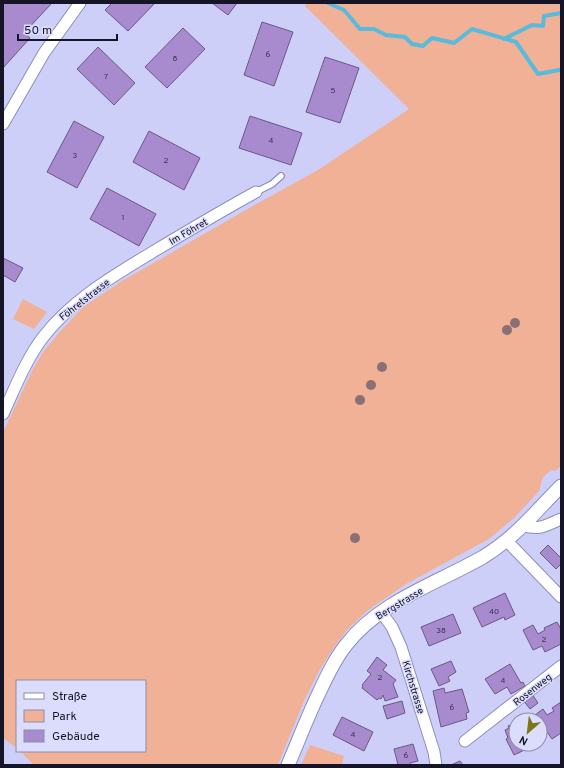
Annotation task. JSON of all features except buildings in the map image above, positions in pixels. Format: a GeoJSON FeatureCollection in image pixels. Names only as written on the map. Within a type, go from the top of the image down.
{"type":"FeatureCollection","features":[{"type":"Feature","properties":{"kind":"street"},"geometry":{"type":"LineString","coordinates":[[3,124],[44,53],[80,3]]}},
{"type":"Feature","properties":{"kind":"street","name":"Im Föhret"},"geometry":{"type":"LineString","coordinates":[[121,271],[184,232],[256,192]]}},
{"type":"Feature","properties":{"kind":"street","name":"Föhretstrasse"},"geometry":{"type":"LineString","coordinates":[[3,414],[30,357],[51,327],[68,310],[121,271]]}},
{"type":"Feature","properties":{"kind":"street","name":"Bergstrasse"},"geometry":{"type":"LineString","coordinates":[[288,765],[335,661],[358,631],[381,612],[483,557],[506,541],[523,526],[561,486]]}},
{"type":"Feature","properties":{"kind":"street"},"geometry":{"type":"LineString","coordinates":[[523,526],[534,529],[561,520]]}},
{"type":"Feature","properties":{"kind":"street"},"geometry":{"type":"LineString","coordinates":[[506,541],[561,597]]}},
{"type":"Feature","properties":{"kind":"street","name":"Kirchstrasse"},"geometry":{"type":"LineString","coordinates":[[381,612],[392,627],[402,647],[434,752],[436,765]]}},
{"type":"Feature","properties":{"kind":"street","name":"Rosenweg"},"geometry":{"type":"LineString","coordinates":[[464,741],[561,666]]}},
{"type":"Feature","properties":{"kind":"lane"},"geometry":{"type":"LineString","coordinates":[[256,192],[272,184],[281,176]]}},
{"type":"Feature","properties":{"kind":"green space"},"geometry":{"type":"Polygon","coordinates":[[[307,3],[561,3],[561,466],[555,471],[551,470],[543,477],[539,491],[514,518],[489,539],[406,584],[367,611],[347,630],[319,671],[304,701],[278,765],[34,765],[21,752],[146,752],[146,680],[16,680],[16,747],[3,738],[3,432],[33,369],[43,352],[83,307],[122,281],[318,170],[409,109],[305,6],[307,3]]]}},
{"type":"Feature","properties":{"kind":"green space"},"geometry":{"type":"Polygon","coordinates":[[[23,299],[47,312],[34,329],[13,319],[23,299]]]}},
{"type":"Feature","properties":{"kind":"green space"},"geometry":{"type":"Polygon","coordinates":[[[310,745],[344,756],[342,765],[301,765],[310,745]]]}},
{"type":"Feature","properties":{"kind":"waterway"},"geometry":{"type":"LineString","coordinates":[[328,3],[344,10],[360,29],[374,29],[386,35],[405,37],[412,44],[423,46],[432,38],[454,43],[472,29],[516,42],[538,74],[561,70]]}},
{"type":"Feature","properties":{"kind":"waterway"},"geometry":{"type":"LineString","coordinates":[[504,39],[532,25],[543,26],[544,16],[561,13]]}}]}
